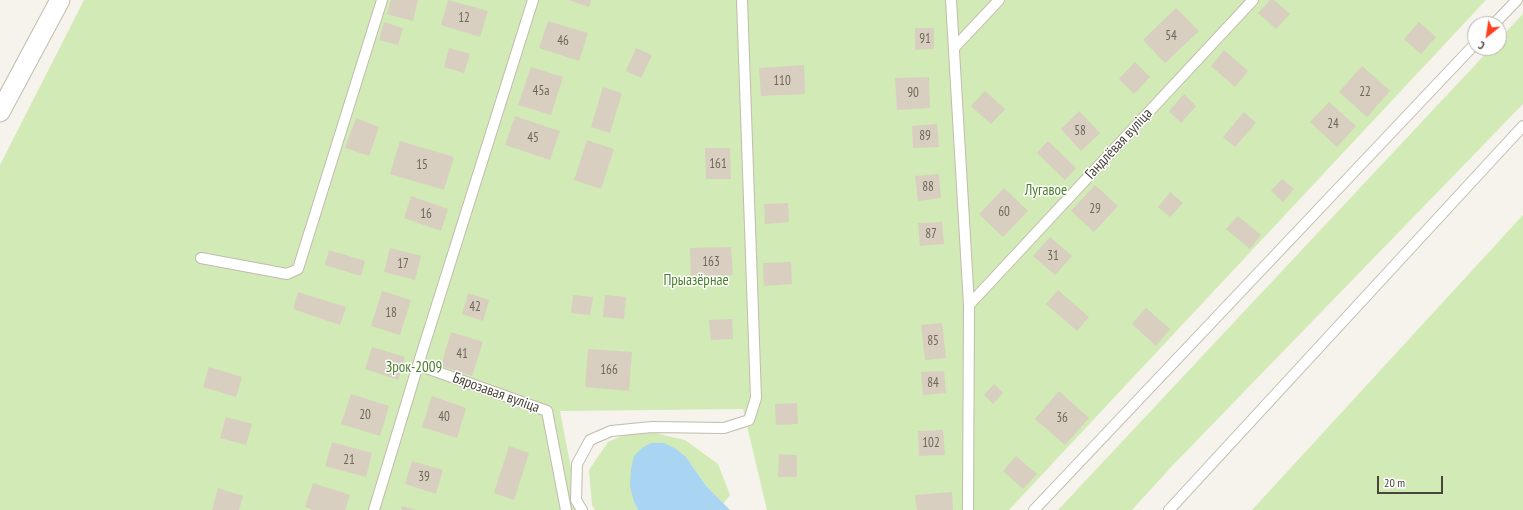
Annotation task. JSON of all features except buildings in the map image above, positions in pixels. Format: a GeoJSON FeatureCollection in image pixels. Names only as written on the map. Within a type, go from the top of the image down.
{"type":"FeatureCollection","features":[{"type":"Feature","properties":{"kind":"street"},"geometry":{"type":"LineString","coordinates":[[0,112],[60,0]]}},
{"type":"Feature","properties":{"kind":"lane"},"geometry":{"type":"LineString","coordinates":[[201,258],[287,274],[298,268],[382,0]]}},
{"type":"Feature","properties":{"kind":"lane"},"geometry":{"type":"LineString","coordinates":[[374,510],[533,0]]}},
{"type":"Feature","properties":{"kind":"lane"},"geometry":{"type":"LineString","coordinates":[[582,510],[576,500],[578,464],[590,440],[611,431],[652,427],[724,428],[749,420],[756,398],[742,0]]}},
{"type":"Feature","properties":{"kind":"lane"},"geometry":{"type":"LineString","coordinates":[[951,0],[969,305],[968,510]]}},
{"type":"Feature","properties":{"kind":"lane"},"geometry":{"type":"LineString","coordinates":[[954,48],[999,0]]}},
{"type":"Feature","properties":{"kind":"lane","name":"Гандлёвая вуліца"},"geometry":{"type":"LineString","coordinates":[[969,305],[1253,0]]}},
{"type":"Feature","properties":{"kind":"lane"},"geometry":{"type":"LineString","coordinates":[[1502,16],[1517,0]]}},
{"type":"Feature","properties":{"kind":"lane"},"geometry":{"type":"LineString","coordinates":[[1034,510],[1467,52]]}},
{"type":"Feature","properties":{"kind":"lane"},"geometry":{"type":"LineString","coordinates":[[1168,510],[1523,126]]}},
{"type":"Feature","properties":{"kind":"lane","name":"Бярозавая вуліца"},"geometry":{"type":"LineString","coordinates":[[418,365],[547,411],[566,510]]}},
{"type":"Feature","properties":{"kind":"green space"},"geometry":{"type":"Polygon","coordinates":[[[84,0],[1486,0],[1471,16],[1467,16],[1467,20],[1009,510],[767,510],[743,409],[560,411],[579,510],[0,510],[0,165],[84,0]]]}},
{"type":"Feature","properties":{"kind":"green space"},"geometry":{"type":"Polygon","coordinates":[[[1523,14],[1523,104],[1173,465],[1132,510],[1058,510],[1484,56],[1507,56],[1507,31],[1523,14]]]}},
{"type":"Feature","properties":{"kind":"green space"},"geometry":{"type":"Polygon","coordinates":[[[1523,215],[1523,510],[1252,510],[1523,215]]]}},
{"type":"Feature","properties":{"kind":"green space"},"geometry":{"type":"Polygon","coordinates":[[[651,432],[685,440],[718,464],[730,495],[723,504],[707,487],[686,457],[634,502],[638,510],[595,510],[592,505],[589,470],[608,442],[624,435],[651,432]]]}},
{"type":"Feature","properties":{"kind":"water"},"geometry":{"type":"Polygon","coordinates":[[[651,443],[664,443],[676,449],[686,457],[707,487],[730,510],[638,510],[634,502],[630,486],[631,469],[634,456],[642,448],[651,443]]]}},
{"type":"Feature","properties":{"kind":"park label","name":"Лугавое"},"geometry":{"type":"Point","coordinates":[1046,191]}},
{"type":"Feature","properties":{"kind":"park label","name":"Прыазёрнае"},"geometry":{"type":"Point","coordinates":[696,281]}},
{"type":"Feature","properties":{"kind":"park label","name":"Зрок-2009"},"geometry":{"type":"Point","coordinates":[414,368]}}]}
